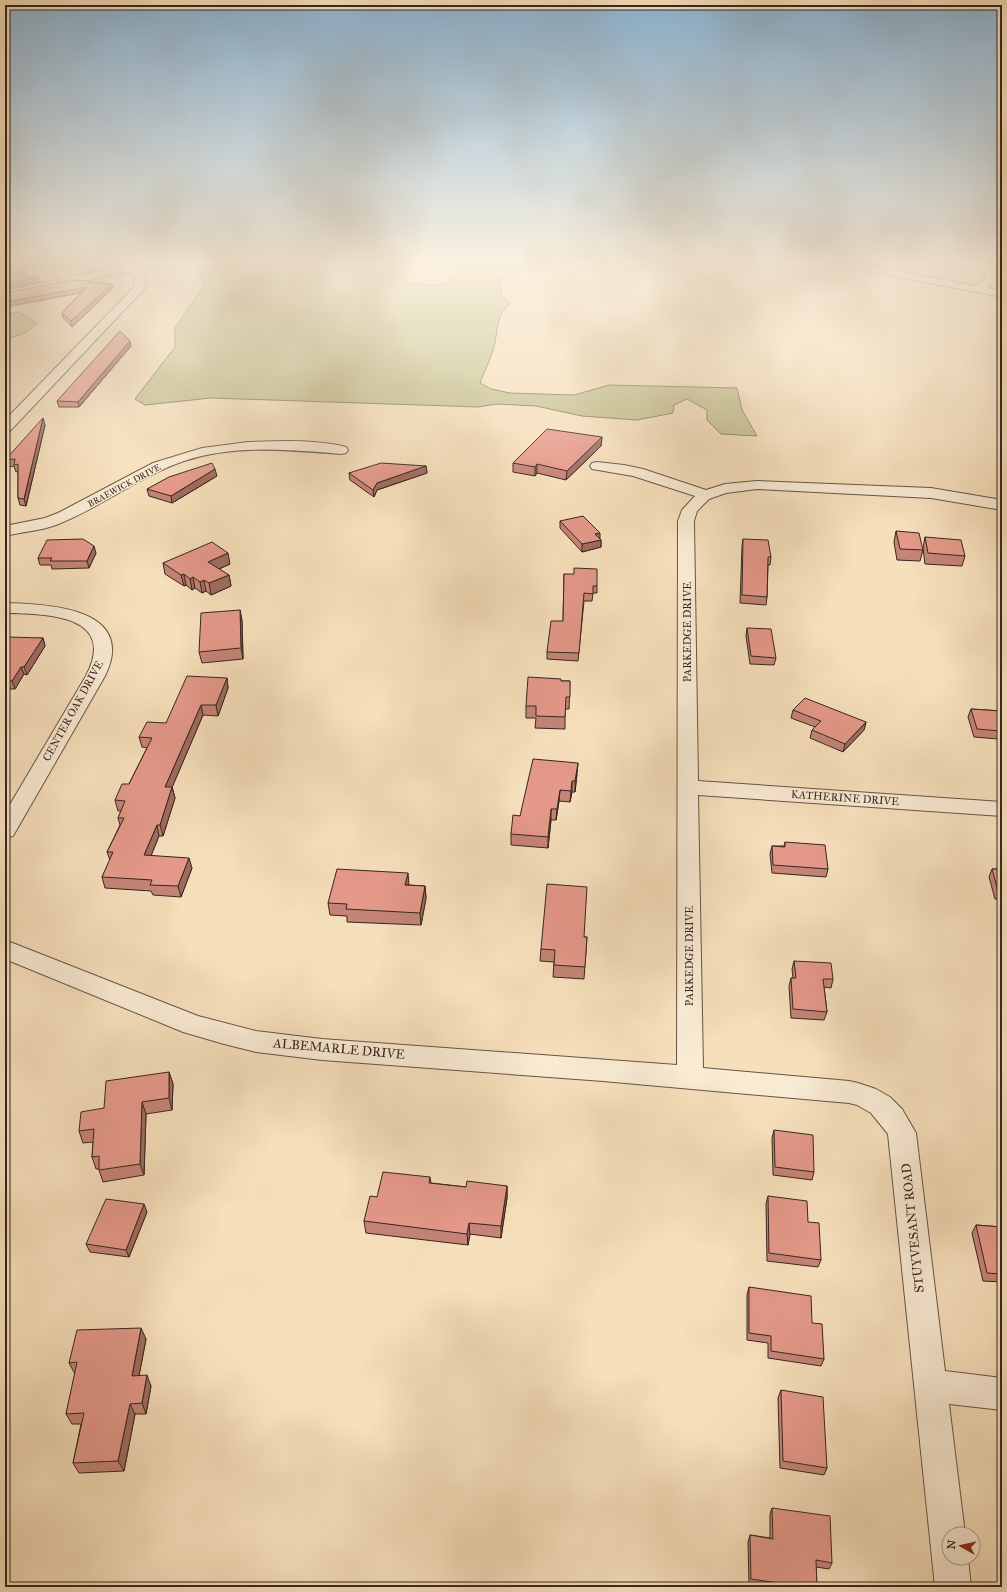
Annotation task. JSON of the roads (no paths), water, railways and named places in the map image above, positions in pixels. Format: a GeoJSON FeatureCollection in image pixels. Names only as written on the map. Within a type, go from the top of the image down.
{"type":"FeatureCollection","features":[{"type":"Feature","properties":{"kind":"street"},"geometry":{"type":"LineString","coordinates":[[6,426],[93,335]]}},
{"type":"Feature","properties":{"kind":"street","name":"BRAEWICK DRIVE"},"geometry":{"type":"LineString","coordinates":[[5,531],[49,522],[146,472],[195,454],[234,448],[270,445],[341,450]]}},
{"type":"Feature","properties":{"kind":"street"},"geometry":{"type":"LineString","coordinates":[[597,466],[612,466],[707,495]]}},
{"type":"Feature","properties":{"kind":"street","name":"PARKEDGE DRIVE"},"geometry":{"type":"LineString","coordinates":[[690,1077],[686,521],[692,504],[707,495],[738,486],[773,485],[931,493],[1002,505]]}},
{"type":"Feature","properties":{"kind":"street","name":"CENTER OAK DRIVE"},"geometry":{"type":"LineString","coordinates":[[5,608],[35,610],[77,617],[87,622],[102,636],[104,647],[103,657],[87,688],[5,832]]}},
{"type":"Feature","properties":{"kind":"street","name":"KATHERINE DRIVE"},"geometry":{"type":"LineString","coordinates":[[688,787],[1002,809]]}},
{"type":"Feature","properties":{"kind":"street","name":"ALBEMARLE DRIVE"},"geometry":{"type":"LineString","coordinates":[[5,949],[192,1026],[223,1036],[251,1041],[330,1050],[690,1077]]}},
{"type":"Feature","properties":{"kind":"street","name":"STUYVESANT ROAD"},"geometry":{"type":"LineString","coordinates":[[690,1077],[849,1092],[867,1096],[882,1106],[894,1117],[902,1133],[946,1526]]}},
{"type":"Feature","properties":{"kind":"street"},"geometry":{"type":"LineString","coordinates":[[931,1386],[1002,1394]]}},
{"type":"Feature","properties":{"kind":"street"},"geometry":{"type":"LineString","coordinates":[[951,1566],[953,1587]]}}]}
